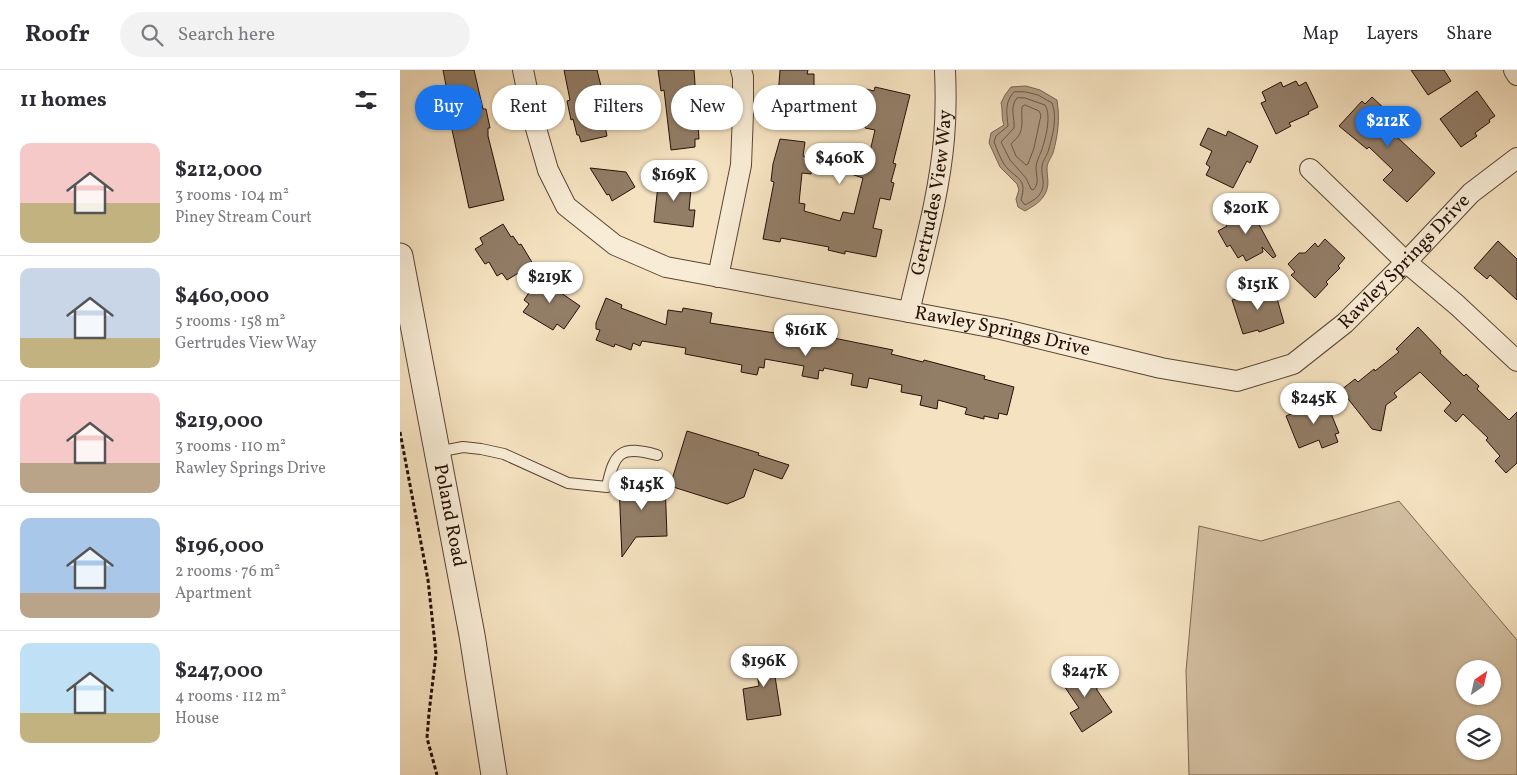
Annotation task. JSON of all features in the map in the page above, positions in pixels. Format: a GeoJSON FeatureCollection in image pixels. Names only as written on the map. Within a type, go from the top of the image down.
{"type":"FeatureCollection","features":[{"type":"Feature","properties":{"kind":"street","name":"Rawley Springs Drive"},"geometry":{"type":"LineString","coordinates":[[523,70],[533,118],[548,170],[566,206],[615,245],[666,268],[1001,328],[1161,368],[1237,381],[1293,364],[1345,323],[1406,262],[1470,193],[1517,158]]}},
{"type":"Feature","properties":{"kind":"street"},"geometry":{"type":"LineString","coordinates":[[718,277],[741,165],[743,77],[741,70]]}},
{"type":"Feature","properties":{"kind":"street","name":"Gertrudes View Way"},"geometry":{"type":"LineString","coordinates":[[909,312],[937,187],[944,140],[946,106],[945,70]]}},
{"type":"Feature","properties":{"kind":"street"},"geometry":{"type":"LineString","coordinates":[[1514,70],[1517,75]]}},
{"type":"Feature","properties":{"kind":"street"},"geometry":{"type":"LineString","coordinates":[[1310,169],[1406,262],[1457,305],[1517,361]]}},
{"type":"Feature","properties":{"kind":"street","name":"Poland Road"},"geometry":{"type":"LineString","coordinates":[[400,256],[472,634],[494,775]]}},
{"type":"Feature","properties":{"kind":"lane"},"geometry":{"type":"LineString","coordinates":[[438,452],[463,446],[504,454],[568,483],[607,488],[612,465],[622,452],[639,450],[657,455]]}},
{"type":"Feature","properties":{"kind":"path"},"geometry":{"type":"LineString","coordinates":[[400,432],[428,580],[434,635],[436,654],[428,713],[427,738],[437,775]]}},
{"type":"Feature","properties":{"kind":"shaded area"},"geometry":{"type":"Polygon","coordinates":[[[1399,501],[1517,640],[1517,775],[1189,775],[1186,671],[1199,526],[1261,541],[1399,501]]]}},
{"type":"Feature","properties":{"kind":"water"},"geometry":{"type":"Polygon","coordinates":[[[1026,86],[1040,90],[1057,100],[1058,120],[1055,146],[1047,166],[1047,191],[1039,202],[1025,211],[1018,207],[1016,199],[1019,190],[1017,184],[1000,167],[989,143],[991,133],[1004,125],[1001,103],[1005,95],[1011,87],[1026,86]]]}},
{"type":"Feature","properties":{"kind":"building"},"geometry":{"type":"Polygon","coordinates":[[[443,70],[474,70],[477,85],[446,85],[443,70]]]}},
{"type":"Feature","properties":{"kind":"building"},"geometry":{"type":"Polygon","coordinates":[[[564,70],[597,70],[601,85],[575,85],[575,127],[573,119],[571,120],[567,101],[570,100],[564,70]]]}},
{"type":"Feature","properties":{"kind":"building"},"geometry":{"type":"Polygon","coordinates":[[[658,70],[694,70],[695,85],[671,85],[671,130],[698,130],[699,139],[695,139],[695,147],[671,150],[664,90],[661,91],[658,70]]]}},
{"type":"Feature","properties":{"kind":"building"},"geometry":{"type":"Polygon","coordinates":[[[780,70],[808,70],[807,74],[814,74],[814,85],[779,85],[780,70]]]}},
{"type":"Feature","properties":{"kind":"building"},"geometry":{"type":"Polygon","coordinates":[[[1411,70],[1444,70],[1451,81],[1428,95],[1411,70]]]}},
{"type":"Feature","properties":{"kind":"building"},"geometry":{"type":"Polygon","coordinates":[[[1296,81],[1299,86],[1306,82],[1318,107],[1308,112],[1309,114],[1289,123],[1291,126],[1276,134],[1261,103],[1266,101],[1262,92],[1281,82],[1283,87],[1296,81]]]}},
{"type":"Feature","properties":{"kind":"building"},"geometry":{"type":"Polygon","coordinates":[[[876,87],[910,95],[893,163],[896,164],[891,182],[894,183],[890,200],[880,198],[873,228],[882,230],[876,257],[845,251],[845,254],[828,250],[829,247],[781,238],[780,242],[763,239],[774,182],[771,181],[773,164],[780,139],[805,142],[803,156],[813,158],[811,174],[802,173],[799,203],[805,204],[804,211],[840,221],[843,212],[854,214],[863,178],[851,174],[855,157],[868,160],[876,130],[876,87]]]}},
{"type":"Feature","properties":{"kind":"building"},"geometry":{"type":"Polygon","coordinates":[[[1477,91],[1495,116],[1475,133],[1477,136],[1461,147],[1440,119],[1477,91]]]}},
{"type":"Feature","properties":{"kind":"building"},"geometry":{"type":"Polygon","coordinates":[[[1372,97],[1387,111],[1384,114],[1394,124],[1391,128],[1397,133],[1395,135],[1435,173],[1407,202],[1383,180],[1393,170],[1369,147],[1367,149],[1339,126],[1362,101],[1365,104],[1372,97]]]}},
{"type":"Feature","properties":{"kind":"building"},"geometry":{"type":"Polygon","coordinates":[[[482,105],[483,109],[486,109],[490,128],[488,128],[488,136],[504,200],[469,208],[452,130],[482,130],[482,105]]]}},
{"type":"Feature","properties":{"kind":"building"},"geometry":{"type":"Polygon","coordinates":[[[1208,128],[1226,136],[1228,131],[1258,146],[1250,163],[1247,161],[1233,188],[1206,175],[1210,167],[1206,164],[1212,151],[1200,145],[1208,128]]]}},
{"type":"Feature","properties":{"kind":"building"},"geometry":{"type":"Polygon","coordinates":[[[576,130],[606,130],[607,136],[581,142],[579,135],[577,135],[576,130]]]}},
{"type":"Feature","properties":{"kind":"building"},"geometry":{"type":"Polygon","coordinates":[[[590,168],[626,172],[635,187],[612,201],[590,168]]]}},
{"type":"Feature","properties":{"kind":"building"},"geometry":{"type":"Polygon","coordinates":[[[659,176],[690,180],[689,210],[695,210],[693,227],[654,222],[659,176]]]}},
{"type":"Feature","properties":{"kind":"building"},"geometry":{"type":"Polygon","coordinates":[[[1253,205],[1260,217],[1256,219],[1276,256],[1273,258],[1262,247],[1263,252],[1246,261],[1243,255],[1238,258],[1230,245],[1227,247],[1218,231],[1227,226],[1224,221],[1253,205]]]}},
{"type":"Feature","properties":{"kind":"building"},"geometry":{"type":"Polygon","coordinates":[[[503,224],[511,237],[513,236],[519,245],[521,244],[533,264],[507,280],[502,273],[497,276],[489,262],[485,264],[475,249],[483,244],[480,238],[503,224]]]}},
{"type":"Feature","properties":{"kind":"building"},"geometry":{"type":"Polygon","coordinates":[[[1325,239],[1345,258],[1338,266],[1340,268],[1326,282],[1328,284],[1315,298],[1291,275],[1295,272],[1288,264],[1299,253],[1305,253],[1315,243],[1318,247],[1325,239]]]}},
{"type":"Feature","properties":{"kind":"building"},"geometry":{"type":"Polygon","coordinates":[[[1498,241],[1517,259],[1517,300],[1490,275],[1487,279],[1474,268],[1498,241]]]}},
{"type":"Feature","properties":{"kind":"building"},"geometry":{"type":"Polygon","coordinates":[[[543,272],[558,283],[554,288],[580,306],[564,329],[557,324],[553,330],[523,312],[529,304],[524,300],[543,272]]]}},
{"type":"Feature","properties":{"kind":"building"},"geometry":{"type":"Polygon","coordinates":[[[1274,288],[1284,323],[1259,332],[1258,330],[1243,334],[1232,300],[1274,288]]]}},
{"type":"Feature","properties":{"kind":"building"},"geometry":{"type":"Polygon","coordinates":[[[606,298],[622,305],[621,308],[666,325],[668,310],[682,312],[683,308],[712,313],[710,323],[788,335],[789,329],[893,350],[891,354],[923,362],[924,360],[985,376],[984,379],[1014,387],[1007,415],[999,413],[998,419],[984,416],[984,419],[965,414],[967,408],[938,400],[937,409],[920,405],[922,396],[901,392],[902,385],[869,378],[867,388],[851,385],[853,374],[824,368],[823,371],[819,370],[818,379],[802,376],[804,366],[765,359],[764,368],[759,367],[757,375],[741,372],[742,365],[685,354],[686,348],[642,341],[640,346],[633,343],[631,350],[615,344],[614,347],[596,340],[600,330],[596,329],[596,323],[606,298]]]}},
{"type":"Feature","properties":{"kind":"building"},"geometry":{"type":"Polygon","coordinates":[[[1418,327],[1441,351],[1440,353],[1464,376],[1466,374],[1479,386],[1477,389],[1509,420],[1517,412],[1517,463],[1506,473],[1495,461],[1500,456],[1486,440],[1488,438],[1463,414],[1456,422],[1444,411],[1451,403],[1420,372],[1394,393],[1397,397],[1386,405],[1381,431],[1372,429],[1341,390],[1355,379],[1358,382],[1374,369],[1375,371],[1399,352],[1396,349],[1418,327]]]}},
{"type":"Feature","properties":{"kind":"building"},"geometry":{"type":"Polygon","coordinates":[[[1325,399],[1339,433],[1335,434],[1338,442],[1322,448],[1319,440],[1299,448],[1286,416],[1325,399]]]}},
{"type":"Feature","properties":{"kind":"building"},"geometry":{"type":"Polygon","coordinates":[[[687,431],[759,453],[758,455],[789,465],[782,479],[754,469],[744,497],[727,504],[670,486],[687,431]]]}},
{"type":"Feature","properties":{"kind":"building"},"geometry":{"type":"Polygon","coordinates":[[[665,481],[667,536],[636,537],[622,557],[619,483],[665,481]]]}},
{"type":"Feature","properties":{"kind":"building"},"geometry":{"type":"Polygon","coordinates":[[[778,649],[781,670],[774,670],[781,715],[747,720],[743,689],[759,686],[754,653],[778,649]]]}},
{"type":"Feature","properties":{"kind":"building"},"geometry":{"type":"Polygon","coordinates":[[[1078,667],[1096,676],[1097,690],[1112,712],[1082,732],[1070,713],[1079,708],[1060,680],[1078,667]]]}}]}
